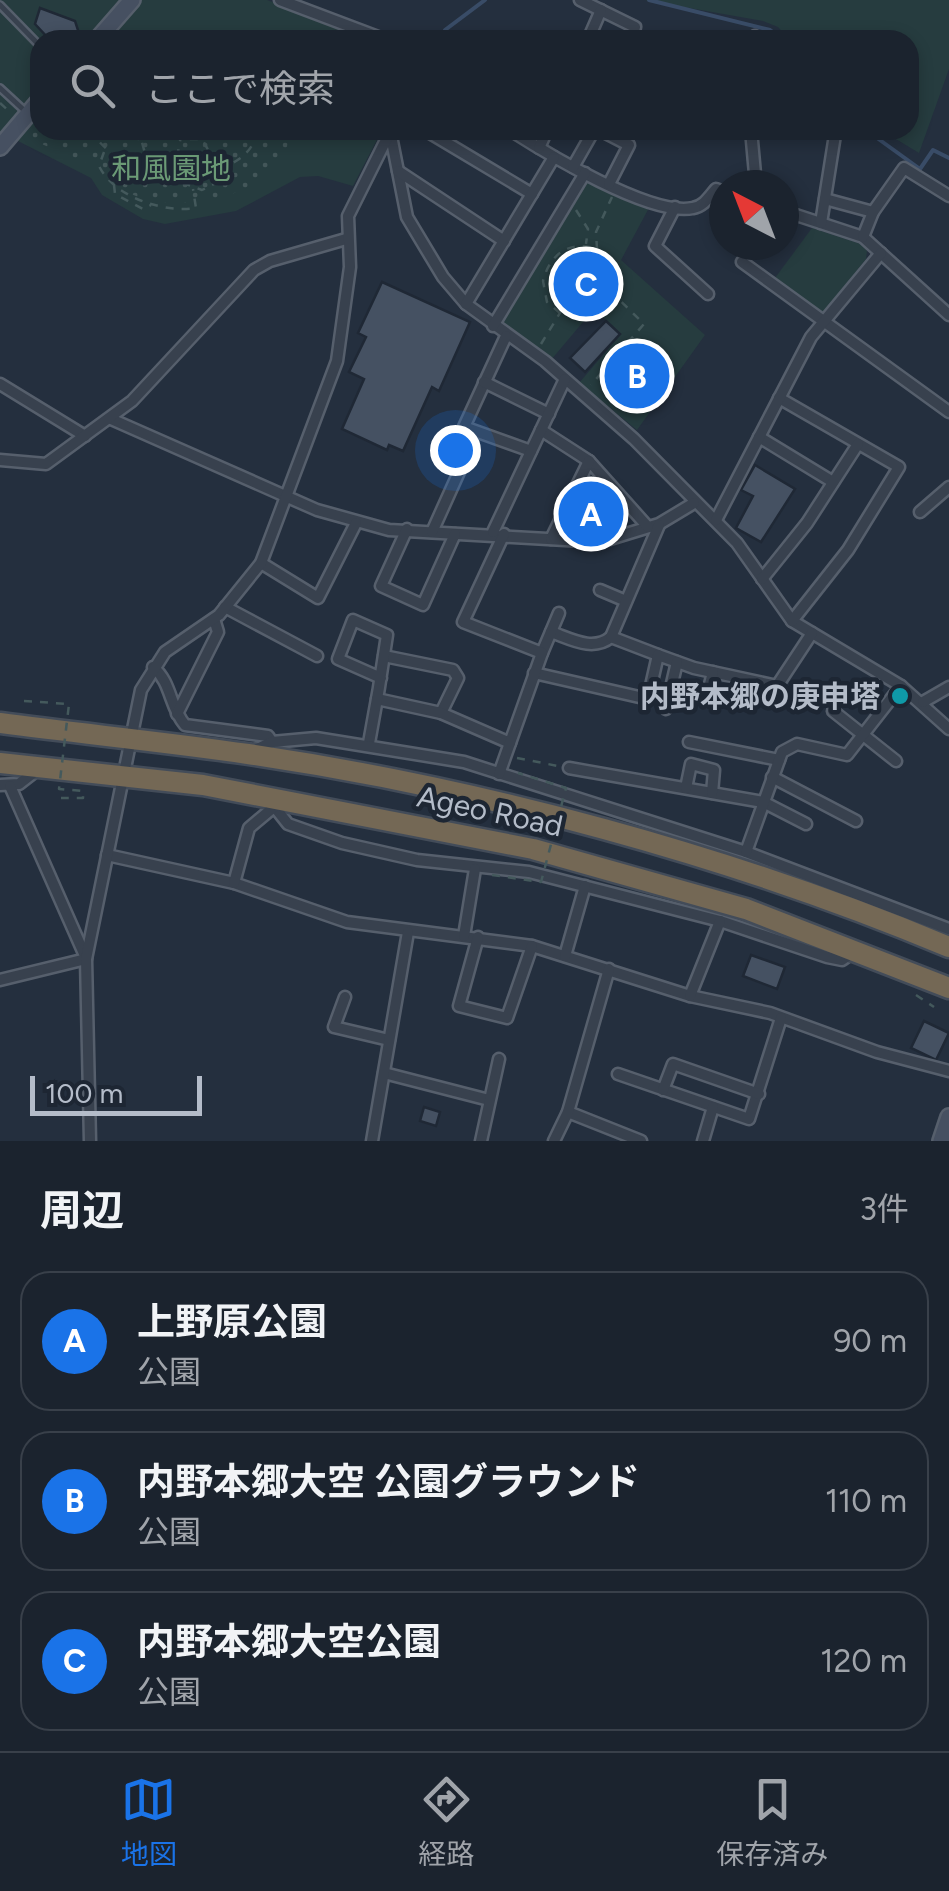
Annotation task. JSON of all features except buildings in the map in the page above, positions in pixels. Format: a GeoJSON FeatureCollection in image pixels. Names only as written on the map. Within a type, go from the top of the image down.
{"type":"FeatureCollection","features":[{"type":"Feature","properties":{"kind":"highway","name":"Ageo Road"},"geometry":{"type":"LineString","coordinates":[[0,723],[248,754],[431,789],[666,846],[860,910],[949,947]]}},
{"type":"Feature","properties":{"kind":"highway","name":"Ageo Road"},"geometry":{"type":"LineString","coordinates":[[0,763],[203,786],[271,803],[533,849],[746,909],[856,950],[941,993]]}},
{"type":"Feature","properties":{"kind":"street"},"geometry":{"type":"LineString","coordinates":[[106,30],[132,0]]}},
{"type":"Feature","properties":{"kind":"street"},"geometry":{"type":"LineString","coordinates":[[280,0],[360,30]]}},
{"type":"Feature","properties":{"kind":"street"},"geometry":{"type":"LineString","coordinates":[[580,0],[634,30]]}},
{"type":"Feature","properties":{"kind":"street"},"geometry":{"type":"LineString","coordinates":[[592,30],[601,10]]}},
{"type":"Feature","properties":{"kind":"street"},"geometry":{"type":"LineString","coordinates":[[0,147],[30,111]]}},
{"type":"Feature","properties":{"kind":"street"},"geometry":{"type":"LineString","coordinates":[[90,1141],[86,959],[141,690],[153,667],[184,637],[214,619],[261,563],[337,361],[350,268],[348,216],[386,140]]}},
{"type":"Feature","properties":{"kind":"street"},"geometry":{"type":"LineString","coordinates":[[392,140],[407,217],[444,277],[466,304],[535,354],[634,439],[694,503],[716,520],[792,620],[901,686],[949,728]]}},
{"type":"Feature","properties":{"kind":"street"},"geometry":{"type":"LineString","coordinates":[[443,140],[532,194]]}},
{"type":"Feature","properties":{"kind":"street"},"geometry":{"type":"LineString","coordinates":[[526,140],[586,174],[675,207],[702,205],[709,197]]}},
{"type":"Feature","properties":{"kind":"street"},"geometry":{"type":"LineString","coordinates":[[539,148],[543,140]]}},
{"type":"Feature","properties":{"kind":"street"},"geometry":{"type":"LineString","coordinates":[[573,167],[591,140]]}},
{"type":"Feature","properties":{"kind":"street"},"geometry":{"type":"LineString","coordinates":[[614,186],[630,145],[619,140]]}},
{"type":"Feature","properties":{"kind":"street"},"geometry":{"type":"LineString","coordinates":[[752,140],[755,170]]}},
{"type":"Feature","properties":{"kind":"street"},"geometry":{"type":"LineString","coordinates":[[821,224],[834,140]]}},
{"type":"Feature","properties":{"kind":"street"},"geometry":{"type":"LineString","coordinates":[[466,304],[554,157]]}},
{"type":"Feature","properties":{"kind":"street"},"geometry":{"type":"LineString","coordinates":[[863,237],[874,212],[904,168],[949,196]]}},
{"type":"Feature","properties":{"kind":"street"},"geometry":{"type":"LineString","coordinates":[[398,171],[504,240]]}},
{"type":"Feature","properties":{"kind":"street"},"geometry":{"type":"LineString","coordinates":[[493,326],[586,174]]}},
{"type":"Feature","properties":{"kind":"street"},"geometry":{"type":"LineString","coordinates":[[824,199],[874,212]]}},
{"type":"Feature","properties":{"kind":"street"},"geometry":{"type":"LineString","coordinates":[[675,207],[655,246],[708,294]]}},
{"type":"Feature","properties":{"kind":"street"},"geometry":{"type":"LineString","coordinates":[[799,217],[863,237],[949,315]]}},
{"type":"Feature","properties":{"kind":"street"},"geometry":{"type":"LineString","coordinates":[[0,460],[46,464],[111,420],[254,270],[346,239]]}},
{"type":"Feature","properties":{"kind":"street"},"geometry":{"type":"LineString","coordinates":[[716,520],[823,319],[881,254]]}},
{"type":"Feature","properties":{"kind":"street"},"geometry":{"type":"LineString","coordinates":[[742,262],[949,410]]}},
{"type":"Feature","properties":{"kind":"street"},"geometry":{"type":"LineString","coordinates":[[506,336],[464,426],[531,451]]}},
{"type":"Feature","properties":{"kind":"street"},"geometry":{"type":"LineString","coordinates":[[542,653],[463,622],[531,451],[565,379]]}},
{"type":"Feature","properties":{"kind":"street"},"geometry":{"type":"LineString","coordinates":[[484,382],[549,414]]}},
{"type":"Feature","properties":{"kind":"street"},"geometry":{"type":"LineString","coordinates":[[0,384],[85,436]]}},
{"type":"Feature","properties":{"kind":"street"},"geometry":{"type":"LineString","coordinates":[[779,398],[898,468],[848,550],[792,620]]}},
{"type":"Feature","properties":{"kind":"street"},"geometry":{"type":"LineString","coordinates":[[111,420],[284,496],[356,523],[455,534],[498,533],[600,542],[654,526],[694,503]]}},
{"type":"Feature","properties":{"kind":"street"},"geometry":{"type":"LineString","coordinates":[[541,430],[589,461],[654,526]]}},
{"type":"Feature","properties":{"kind":"street"},"geometry":{"type":"LineString","coordinates":[[759,437],[833,482]]}},
{"type":"Feature","properties":{"kind":"street"},"geometry":{"type":"LineString","coordinates":[[762,579],[858,444]]}},
{"type":"Feature","properties":{"kind":"street"},"geometry":{"type":"LineString","coordinates":[[432,532],[464,461]]}},
{"type":"Feature","properties":{"kind":"street"},"geometry":{"type":"LineString","coordinates":[[551,539],[589,461]]}},
{"type":"Feature","properties":{"kind":"street"},"geometry":{"type":"LineString","coordinates":[[920,512],[949,486]]}},
{"type":"Feature","properties":{"kind":"street"},"geometry":{"type":"LineString","coordinates":[[261,563],[318,598],[356,523]]}},
{"type":"Feature","properties":{"kind":"street"},"geometry":{"type":"LineString","coordinates":[[550,632],[589,645],[602,644],[611,636],[654,526]]}},
{"type":"Feature","properties":{"kind":"street"},"geometry":{"type":"LineString","coordinates":[[407,529],[381,586],[423,605],[455,534]]}},
{"type":"Feature","properties":{"kind":"street"},"geometry":{"type":"LineString","coordinates":[[600,590],[626,601]]}},
{"type":"Feature","properties":{"kind":"street"},"geometry":{"type":"LineString","coordinates":[[225,607],[317,656]]}},
{"type":"Feature","properties":{"kind":"street"},"geometry":{"type":"LineString","coordinates":[[499,774],[559,614]]}},
{"type":"Feature","properties":{"kind":"street"},"geometry":{"type":"LineString","coordinates":[[177,715],[218,632],[214,619]]}},
{"type":"Feature","properties":{"kind":"street"},"geometry":{"type":"LineString","coordinates":[[368,743],[378,699],[387,635],[353,620],[338,659],[380,678]]}},
{"type":"Feature","properties":{"kind":"street"},"geometry":{"type":"LineString","coordinates":[[611,636],[677,662],[778,686],[812,634]]}},
{"type":"Feature","properties":{"kind":"street"},"geometry":{"type":"LineString","coordinates":[[534,673],[648,699],[658,655]]}},
{"type":"Feature","properties":{"kind":"street"},"geometry":{"type":"LineString","coordinates":[[384,656],[452,670],[458,678],[441,712]]}},
{"type":"Feature","properties":{"kind":"street"},"geometry":{"type":"LineString","coordinates":[[666,709],[677,662]]}},
{"type":"Feature","properties":{"kind":"street"},"geometry":{"type":"LineString","coordinates":[[153,667],[166,678],[177,715],[185,724],[268,736],[272,742]]}},
{"type":"Feature","properties":{"kind":"street"},"geometry":{"type":"LineString","coordinates":[[706,701],[713,672]]}},
{"type":"Feature","properties":{"kind":"street"},"geometry":{"type":"LineString","coordinates":[[746,852],[779,760],[788,746],[798,744],[847,755],[901,686]]}},
{"type":"Feature","properties":{"kind":"street"},"geometry":{"type":"LineString","coordinates":[[923,702],[949,687]]}},
{"type":"Feature","properties":{"kind":"street"},"geometry":{"type":"LineString","coordinates":[[378,699],[441,712],[510,743]]}},
{"type":"Feature","properties":{"kind":"street"},"geometry":{"type":"LineString","coordinates":[[833,711],[896,761]]}},
{"type":"Feature","properties":{"kind":"street"},"geometry":{"type":"LineString","coordinates":[[248,754],[272,742],[316,738],[368,743],[464,762],[746,852],[949,929]]}},
{"type":"Feature","properties":{"kind":"street"},"geometry":{"type":"LineString","coordinates":[[689,742],[779,760]]}},
{"type":"Feature","properties":{"kind":"street"},"geometry":{"type":"LineString","coordinates":[[686,788],[691,764],[714,770],[712,793]]}},
{"type":"Feature","properties":{"kind":"street"},"geometry":{"type":"LineString","coordinates":[[569,768],[763,802],[806,824]]}},
{"type":"Feature","properties":{"kind":"street"},"geometry":{"type":"LineString","coordinates":[[38,769],[5,786],[86,959]]}},
{"type":"Feature","properties":{"kind":"street"},"geometry":{"type":"LineString","coordinates":[[772,778],[856,821]]}},
{"type":"Feature","properties":{"kind":"street"},"geometry":{"type":"LineString","coordinates":[[234,882],[249,828],[271,803],[288,824],[311,833],[418,860],[530,872],[720,921],[827,958],[842,960],[856,950]]}},
{"type":"Feature","properties":{"kind":"street"},"geometry":{"type":"LineString","coordinates":[[107,855],[234,882],[347,922],[532,946],[949,1071]]}},
{"type":"Feature","properties":{"kind":"street"},"geometry":{"type":"LineString","coordinates":[[464,936],[475,869]]}},
{"type":"Feature","properties":{"kind":"street"},"geometry":{"type":"LineString","coordinates":[[830,883],[860,910]]}},
{"type":"Feature","properties":{"kind":"street"},"geometry":{"type":"LineString","coordinates":[[565,956],[585,886]]}},
{"type":"Feature","properties":{"kind":"street"},"geometry":{"type":"LineString","coordinates":[[690,996],[720,921]]}},
{"type":"Feature","properties":{"kind":"street"},"geometry":{"type":"LineString","coordinates":[[372,1141],[408,932]]}},
{"type":"Feature","properties":{"kind":"street"},"geometry":{"type":"LineString","coordinates":[[478,937],[458,1006],[507,1018],[532,946]]}},
{"type":"Feature","properties":{"kind":"street"},"geometry":{"type":"LineString","coordinates":[[0,980],[86,959]]}},
{"type":"Feature","properties":{"kind":"street"},"geometry":{"type":"LineString","coordinates":[[554,1141],[568,1112],[609,969]]}},
{"type":"Feature","properties":{"kind":"street"},"geometry":{"type":"LineString","coordinates":[[345,998],[334,1027],[389,1040]]}},
{"type":"Feature","properties":{"kind":"street"},"geometry":{"type":"LineString","coordinates":[[618,1074],[749,1120],[781,1018]]}},
{"type":"Feature","properties":{"kind":"street"},"geometry":{"type":"LineString","coordinates":[[481,1141],[499,1059]]}},
{"type":"Feature","properties":{"kind":"street"},"geometry":{"type":"LineString","coordinates":[[663,1090],[673,1064],[758,1094]]}},
{"type":"Feature","properties":{"kind":"street"},"geometry":{"type":"LineString","coordinates":[[384,1072],[489,1100]]}},
{"type":"Feature","properties":{"kind":"street"},"geometry":{"type":"LineString","coordinates":[[703,1141],[713,1107]]}},
{"type":"Feature","properties":{"kind":"street"},"geometry":{"type":"LineString","coordinates":[[568,1112],[640,1141]]}},
{"type":"Feature","properties":{"kind":"lane"},"geometry":{"type":"LineString","coordinates":[[0,5],[30,36]]}},
{"type":"Feature","properties":{"kind":"lane"},"geometry":{"type":"LineString","coordinates":[[0,88],[24,118]]}},
{"type":"Feature","properties":{"kind":"path"},"geometry":{"type":"LineString","coordinates":[[0,103],[24,118]]}},
{"type":"Feature","properties":{"kind":"path"},"geometry":{"type":"LineString","coordinates":[[97,140],[104,150],[148,163],[162,156],[189,158],[204,166],[227,164],[253,146],[254,140]]}},
{"type":"Feature","properties":{"kind":"path"},"geometry":{"type":"LineString","coordinates":[[141,140],[148,163],[158,176],[193,188],[216,184],[227,164]]}},
{"type":"Feature","properties":{"kind":"path"},"geometry":{"type":"LineString","coordinates":[[177,157],[180,140]]}},
{"type":"Feature","properties":{"kind":"path"},"geometry":{"type":"LineString","coordinates":[[203,140],[217,166]]}},
{"type":"Feature","properties":{"kind":"path"},"geometry":{"type":"LineString","coordinates":[[104,150],[99,166],[106,181],[168,212],[196,208],[193,188]]}},
{"type":"Feature","properties":{"kind":"path"},"geometry":{"type":"LineString","coordinates":[[189,158],[208,150]]}},
{"type":"Feature","properties":{"kind":"path"},"geometry":{"type":"LineString","coordinates":[[114,185],[115,194],[144,209],[152,204]]}},
{"type":"Feature","properties":{"kind":"path"},"geometry":{"type":"LineString","coordinates":[[597,249],[598,223],[614,186]]}},
{"type":"Feature","properties":{"kind":"path"},"geometry":{"type":"LineString","coordinates":[[567,203],[586,223],[585,245]]}},
{"type":"Feature","properties":{"kind":"path"},"geometry":{"type":"LineString","coordinates":[[562,314],[547,302],[546,271],[561,251],[585,245],[597,249],[606,261],[604,281]]}},
{"type":"Feature","properties":{"kind":"path"},"geometry":{"type":"LineString","coordinates":[[535,354],[579,282],[594,275],[604,281],[644,324],[582,396]]}},
{"type":"Feature","properties":{"kind":"path"},"geometry":{"type":"LineString","coordinates":[[24,701],[69,704],[59,790],[83,791],[83,798],[60,798]]}},
{"type":"Feature","properties":{"kind":"path"},"geometry":{"type":"LineString","coordinates":[[506,756],[569,768]]}},
{"type":"Feature","properties":{"kind":"path"},"geometry":{"type":"LineString","coordinates":[[492,876],[541,882],[566,788],[518,773]]}},
{"type":"Feature","properties":{"kind":"path"},"geometry":{"type":"LineString","coordinates":[[934,1006],[915,996],[918,991],[941,993]]}},
{"type":"Feature","properties":{"kind":"green space"},"geometry":{"type":"Polygon","coordinates":[[[0,0],[124,0],[98,30],[30,30],[30,105],[4,134],[0,132],[0,0]]]}},
{"type":"Feature","properties":{"kind":"green space"},"geometry":{"type":"Polygon","coordinates":[[[140,0],[267,0],[352,30],[115,30],[140,0]]]}},
{"type":"Feature","properties":{"kind":"green space"},"geometry":{"type":"Polygon","coordinates":[[[644,0],[949,0],[949,69],[919,153],[898,140],[919,140],[919,30],[781,30],[763,21],[644,0]]]}},
{"type":"Feature","properties":{"kind":"green space"},"geometry":{"type":"Polygon","coordinates":[[[30,121],[30,140],[377,140],[353,186],[318,176],[300,177],[236,211],[165,224],[143,219],[102,195],[91,178],[14,139],[30,121]]]}},
{"type":"Feature","properties":{"kind":"green space","name":"和風園地"},"geometry":{"type":"Polygon","coordinates":[[[32,140],[287,140],[283,155],[265,176],[240,191],[209,200],[177,203],[147,199],[121,188],[102,169],[32,140]]]}},
{"type":"Feature","properties":{"kind":"green space"},"geometry":{"type":"Polygon","coordinates":[[[587,182],[650,206],[621,260],[705,335],[637,430],[579,383],[621,334],[594,309],[551,360],[498,324],[587,182]]]}},
{"type":"Feature","properties":{"kind":"green space"},"geometry":{"type":"Polygon","coordinates":[[[812,228],[861,244],[867,251],[866,259],[822,314],[775,278],[788,260],[799,260],[799,246],[812,228]]]}},
{"type":"Feature","properties":{"kind":"waterway"},"geometry":{"type":"LineString","coordinates":[[445,30],[485,0]]}},
{"type":"Feature","properties":{"kind":"waterway"},"geometry":{"type":"LineString","coordinates":[[649,0],[770,30]]}},
{"type":"Feature","properties":{"kind":"waterway"},"geometry":{"type":"LineString","coordinates":[[880,140],[920,169],[933,150],[949,158]]}},
{"type":"Feature","properties":{"kind":"place","name":"内野本郷大空公園"},"geometry":{"type":"Point","coordinates":[586,284]}},
{"type":"Feature","properties":{"kind":"place","name":"内野本郷大空 公園グラウンド"},"geometry":{"type":"Point","coordinates":[637,376]}},
{"type":"Feature","properties":{"kind":"place","name":"上野原公園"},"geometry":{"type":"Point","coordinates":[591,514]}},
{"type":"Feature","properties":{"kind":"place","name":"内野本郷の庚申塔"},"geometry":{"type":"Point","coordinates":[900,696]}}]}
